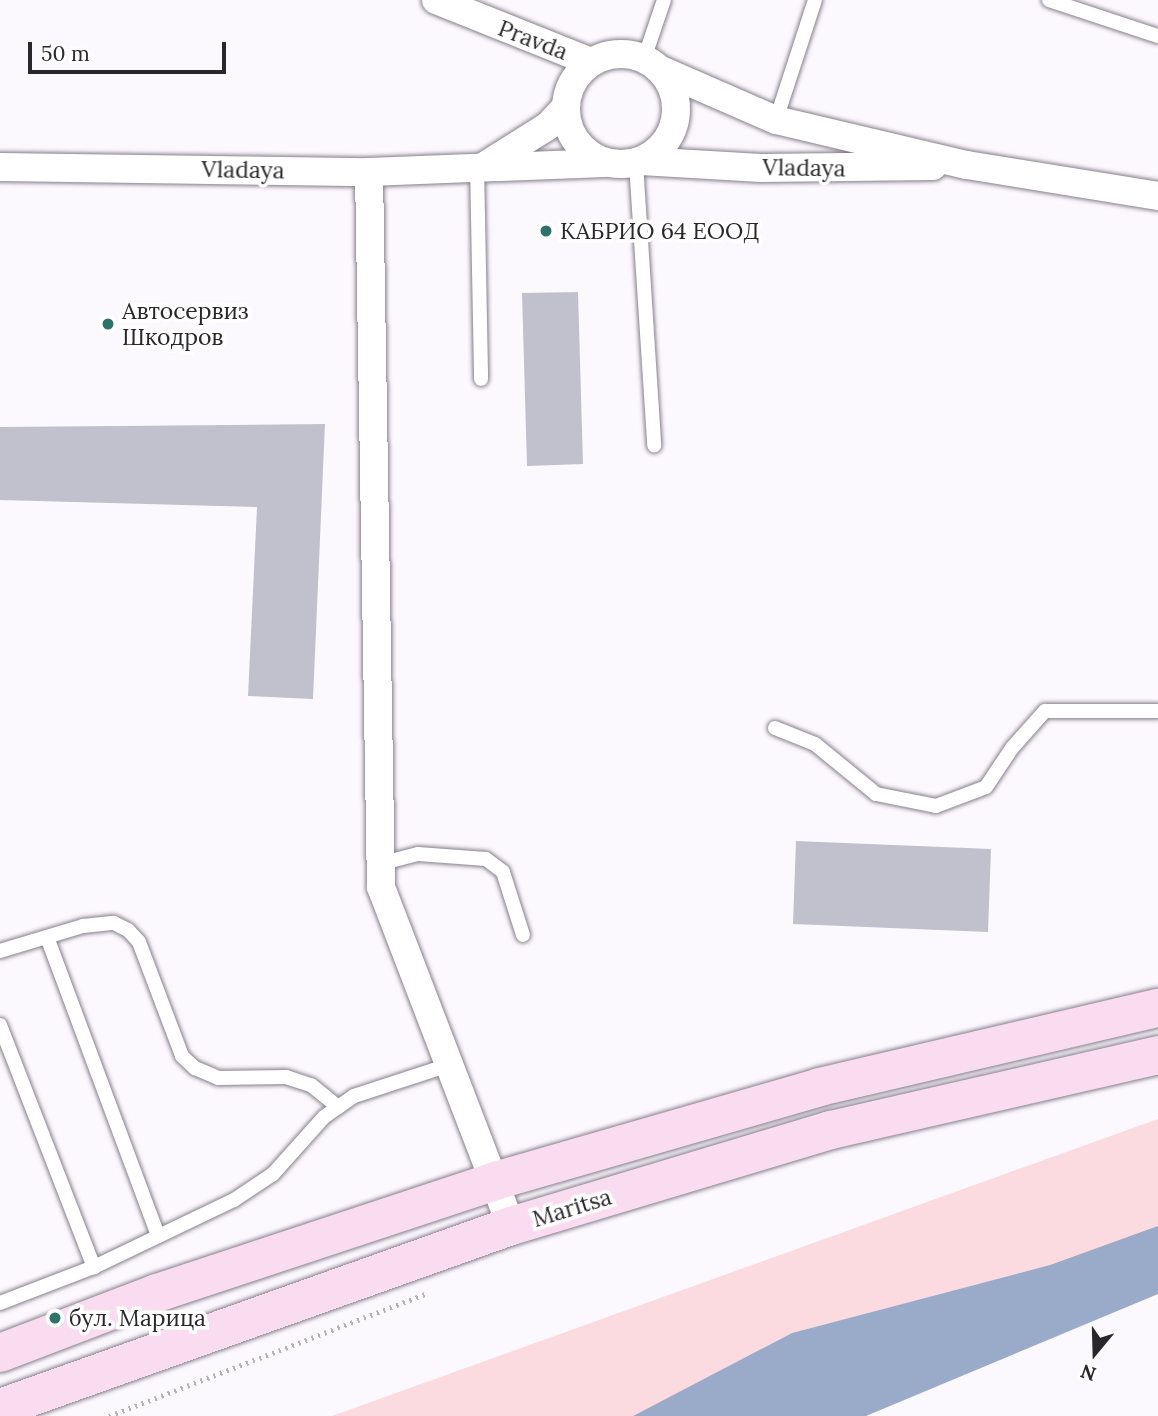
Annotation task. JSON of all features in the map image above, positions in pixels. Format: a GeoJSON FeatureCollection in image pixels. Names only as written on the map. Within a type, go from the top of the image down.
{"type":"FeatureCollection","features":[{"type":"Feature","properties":{"kind":"street","name":"Pravda"},"geometry":{"type":"LineString","coordinates":[[436,0],[592,62]]}},
{"type":"Feature","properties":{"kind":"street","name":"Vladaya"},"geometry":{"type":"LineString","coordinates":[[482,165],[548,126],[565,108],[569,90],[592,62],[608,55],[652,64],[776,120],[967,165],[1158,196]]}},
{"type":"Feature","properties":{"kind":"street"},"geometry":{"type":"LineString","coordinates":[[639,162],[663,145],[676,120],[676,102],[652,64]]}},
{"type":"Feature","properties":{"kind":"street"},"geometry":{"type":"LineString","coordinates":[[565,108],[575,142],[605,163]]}},
{"type":"Feature","properties":{"kind":"street","name":"Vladaya"},"geometry":{"type":"LineString","coordinates":[[0,167],[369,172],[482,165],[639,162],[867,169],[967,165]]}},
{"type":"Feature","properties":{"kind":"street"},"geometry":{"type":"LineString","coordinates":[[369,172],[381,887],[452,1064],[511,1227]]}},
{"type":"Feature","properties":{"kind":"street","name":"Maritsa"},"geometry":{"type":"LineString","coordinates":[[0,1353],[157,1293],[495,1181],[820,1087],[1158,1008]]}},
{"type":"Feature","properties":{"kind":"street","name":"Maritsa"},"geometry":{"type":"LineString","coordinates":[[0,1408],[511,1227],[831,1130],[1158,1055]]}},
{"type":"Feature","properties":{"kind":"lane"},"geometry":{"type":"LineString","coordinates":[[652,64],[664,0]]}},
{"type":"Feature","properties":{"kind":"lane"},"geometry":{"type":"LineString","coordinates":[[776,120],[815,0]]}},
{"type":"Feature","properties":{"kind":"lane"},"geometry":{"type":"LineString","coordinates":[[1055,1],[1158,36]]}},
{"type":"Feature","properties":{"kind":"lane"},"geometry":{"type":"LineString","coordinates":[[639,162],[654,444]]}},
{"type":"Feature","properties":{"kind":"lane"},"geometry":{"type":"LineString","coordinates":[[481,379],[482,165]]}},
{"type":"Feature","properties":{"kind":"lane"},"geometry":{"type":"LineString","coordinates":[[775,728],[815,744],[876,793],[936,806],[986,787],[1012,748],[1045,711],[1158,711]]}},
{"type":"Feature","properties":{"kind":"lane"},"geometry":{"type":"LineString","coordinates":[[379,864],[418,854],[486,859],[503,872],[523,935]]}},
{"type":"Feature","properties":{"kind":"lane"},"geometry":{"type":"LineString","coordinates":[[0,951],[83,926],[114,923],[128,930],[139,942],[182,1056],[195,1068],[218,1077],[286,1077],[311,1085],[338,1107]]}},
{"type":"Feature","properties":{"kind":"lane"},"geometry":{"type":"LineString","coordinates":[[47,937],[158,1235]]}},
{"type":"Feature","properties":{"kind":"lane"},"geometry":{"type":"LineString","coordinates":[[0,1026],[94,1267]]}},
{"type":"Feature","properties":{"kind":"lane"},"geometry":{"type":"LineString","coordinates":[[0,1303],[94,1267],[234,1200],[272,1174],[338,1107],[386,1083],[452,1064]]}},
{"type":"Feature","properties":{"kind":"path"},"geometry":{"type":"LineString","coordinates":[[109,1416],[435,1290]]}},
{"type":"Feature","properties":{"kind":"shaded area"},"geometry":{"type":"Polygon","coordinates":[[[1158,1119],[1158,1226],[1137,1236],[1050,1265],[792,1333],[633,1416],[332,1416],[1158,1119]]]}},
{"type":"Feature","properties":{"kind":"water"},"geometry":{"type":"Polygon","coordinates":[[[1158,1226],[1158,1294],[866,1416],[633,1416],[792,1333],[1050,1265],[1158,1226]]]}},
{"type":"Feature","properties":{"kind":"building"},"geometry":{"type":"Polygon","coordinates":[[[578,292],[583,464],[527,466],[522,293],[578,292]]]}},
{"type":"Feature","properties":{"kind":"building"},"geometry":{"type":"Polygon","coordinates":[[[325,424],[313,699],[248,696],[257,507],[0,500],[0,427],[325,424]]]}},
{"type":"Feature","properties":{"kind":"building"},"geometry":{"type":"Polygon","coordinates":[[[796,841],[991,849],[988,932],[793,924],[796,841]]]}},
{"type":"Feature","properties":{"kind":"place","name":"КАБРИО 64 ЕООД"},"geometry":{"type":"Point","coordinates":[546,231]}},
{"type":"Feature","properties":{"kind":"place","name":"Автосервиз Шкодров"},"geometry":{"type":"Point","coordinates":[108,324]}},
{"type":"Feature","properties":{"kind":"place","name":"бул. Марица"},"geometry":{"type":"Point","coordinates":[55,1318]}}]}
